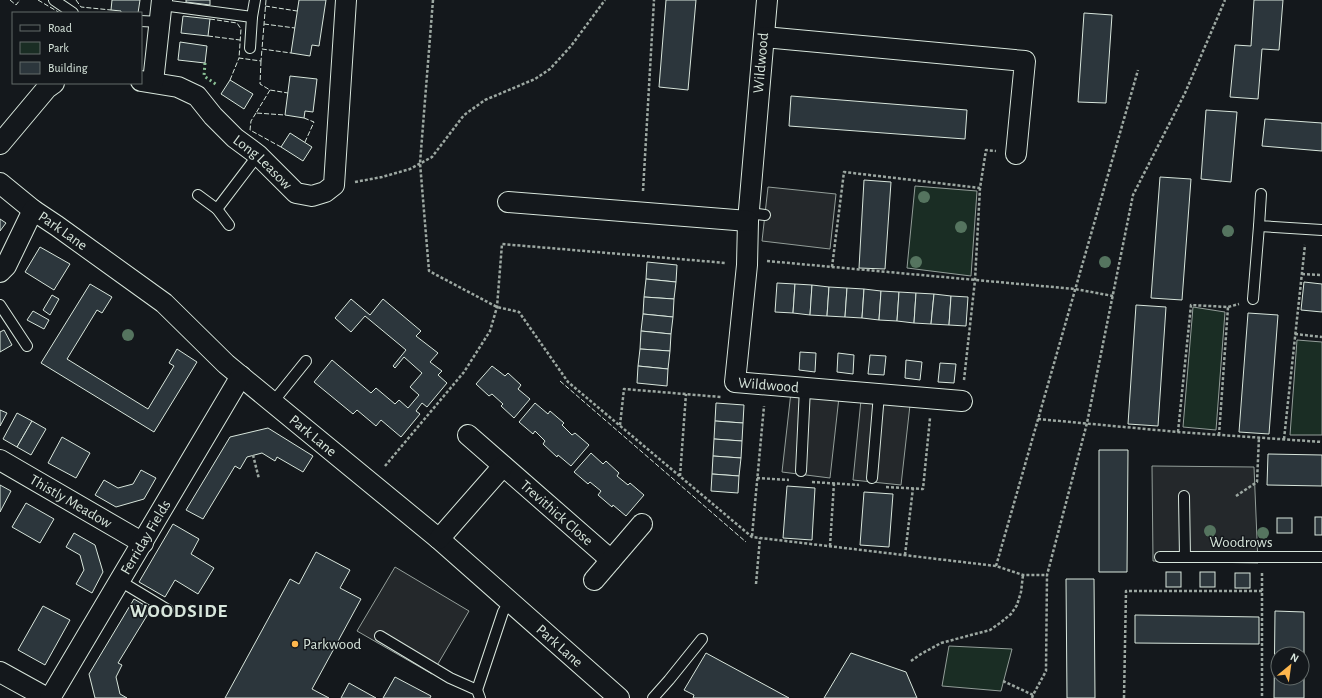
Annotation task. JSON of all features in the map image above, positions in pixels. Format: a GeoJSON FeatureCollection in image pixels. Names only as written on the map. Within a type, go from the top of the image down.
{"type":"FeatureCollection","features":[{"type":"Feature","properties":{"kind":"street"},"geometry":{"type":"LineString","coordinates":[[334,185],[346,0]]}},
{"type":"Feature","properties":{"kind":"street","name":"Wildwood"},"geometry":{"type":"LineString","coordinates":[[767,0],[754,217],[747,265],[735,382],[962,401]]}},
{"type":"Feature","properties":{"kind":"street"},"geometry":{"type":"LineString","coordinates":[[147,81],[156,12]]}},
{"type":"Feature","properties":{"kind":"street"},"geometry":{"type":"LineString","coordinates":[[764,37],[1024,60],[1016,154]]}},
{"type":"Feature","properties":{"kind":"street","name":"Long Leasow"},"geometry":{"type":"LineString","coordinates":[[147,81],[178,87],[197,96],[235,138],[258,155],[296,193],[312,196],[325,192],[334,185]]}},
{"type":"Feature","properties":{"kind":"street"},"geometry":{"type":"LineString","coordinates":[[0,144],[47,88],[53,84]]}},
{"type":"Feature","properties":{"kind":"street","name":"Park Lane"},"geometry":{"type":"LineString","coordinates":[[0,183],[33,210],[58,226],[164,303],[226,364],[439,539],[619,698]]}},
{"type":"Feature","properties":{"kind":"street"},"geometry":{"type":"LineString","coordinates":[[508,202],[641,213],[754,217]]}},
{"type":"Feature","properties":{"kind":"street"},"geometry":{"type":"LineString","coordinates":[[0,272],[6,266],[33,210]]}},
{"type":"Feature","properties":{"kind":"street","name":"Ferriday Fields"},"geometry":{"type":"LineString","coordinates":[[50,698],[241,376]]}},
{"type":"Feature","properties":{"kind":"street","name":"Trevithick Close"},"geometry":{"type":"LineString","coordinates":[[468,435],[611,560]]}},
{"type":"Feature","properties":{"kind":"street","name":"Thistly Meadow"},"geometry":{"type":"LineString","coordinates":[[0,460],[142,543]]}},
{"type":"Feature","properties":{"kind":"street"},"geometry":{"type":"LineString","coordinates":[[439,539],[503,466]]}},
{"type":"Feature","properties":{"kind":"street"},"geometry":{"type":"LineString","coordinates":[[594,580],[642,524]]}},
{"type":"Feature","properties":{"kind":"street"},"geometry":{"type":"LineString","coordinates":[[0,672],[47,698]]}},
{"type":"Feature","properties":{"kind":"lane"},"geometry":{"type":"LineString","coordinates":[[54,0],[72,12]]}},
{"type":"Feature","properties":{"kind":"lane"},"geometry":{"type":"LineString","coordinates":[[250,48],[254,0]]}},
{"type":"Feature","properties":{"kind":"lane"},"geometry":{"type":"LineString","coordinates":[[156,12],[252,17]]}},
{"type":"Feature","properties":{"kind":"lane"},"geometry":{"type":"LineString","coordinates":[[217,210],[258,155]]}},
{"type":"Feature","properties":{"kind":"lane"},"geometry":{"type":"LineString","coordinates":[[1253,299],[1261,194]]}},
{"type":"Feature","properties":{"kind":"lane"},"geometry":{"type":"LineString","coordinates":[[198,196],[217,210],[229,225]]}},
{"type":"Feature","properties":{"kind":"lane"},"geometry":{"type":"LineString","coordinates":[[1259,226],[1322,230]]}},
{"type":"Feature","properties":{"kind":"lane"},"geometry":{"type":"LineString","coordinates":[[0,305],[26,346]]}},
{"type":"Feature","properties":{"kind":"lane"},"geometry":{"type":"LineString","coordinates":[[273,402],[306,361]]}},
{"type":"Feature","properties":{"kind":"lane"},"geometry":{"type":"LineString","coordinates":[[801,471],[805,388]]}},
{"type":"Feature","properties":{"kind":"lane"},"geometry":{"type":"LineString","coordinates":[[872,478],[879,394]]}},
{"type":"Feature","properties":{"kind":"lane"},"geometry":{"type":"LineString","coordinates":[[1184,496],[1185,557]]}},
{"type":"Feature","properties":{"kind":"lane","name":"Woodrows"},"geometry":{"type":"LineString","coordinates":[[1160,556],[1322,557]]}},
{"type":"Feature","properties":{"kind":"lane"},"geometry":{"type":"LineString","coordinates":[[120,581],[168,610]]}},
{"type":"Feature","properties":{"kind":"lane"},"geometry":{"type":"LineString","coordinates":[[380,636],[478,694],[503,612],[510,601]]}},
{"type":"Feature","properties":{"kind":"lane"},"geometry":{"type":"LineString","coordinates":[[653,698],[670,680],[702,640]]}},
{"type":"Feature","properties":{"kind":"path"},"geometry":{"type":"LineString","coordinates":[[433,0],[420,163],[429,271],[497,307],[519,312],[568,382],[752,537],[996,566],[1023,575],[1047,575]]}},
{"type":"Feature","properties":{"kind":"path"},"geometry":{"type":"LineString","coordinates":[[334,185],[382,177],[410,169],[432,157],[464,115],[485,100],[535,79],[550,69],[571,46],[605,0]]}},
{"type":"Feature","properties":{"kind":"path"},"geometry":{"type":"LineString","coordinates":[[641,213],[654,0]]}},
{"type":"Feature","properties":{"kind":"path"},"geometry":{"type":"LineString","coordinates":[[1004,681],[1032,697],[1046,671],[1047,575],[1087,423],[1133,195],[1185,93],[1225,0]]}},
{"type":"Feature","properties":{"kind":"path"},"geometry":{"type":"LineString","coordinates":[[996,566],[1138,70]]}},
{"type":"Feature","properties":{"kind":"path"},"geometry":{"type":"LineString","coordinates":[[962,401],[975,280],[980,188],[986,150],[1016,154]]}},
{"type":"Feature","properties":{"kind":"path"},"geometry":{"type":"LineString","coordinates":[[832,267],[844,172],[980,188]]}},
{"type":"Feature","properties":{"kind":"path"},"geometry":{"type":"LineString","coordinates":[[1284,439],[1306,229]]}},
{"type":"Feature","properties":{"kind":"path"},"geometry":{"type":"LineString","coordinates":[[371,483],[464,372],[490,331],[497,307],[502,244],[729,263]]}},
{"type":"Feature","properties":{"kind":"path"},"geometry":{"type":"LineString","coordinates":[[761,261],[1075,289],[1112,296]]}},
{"type":"Feature","properties":{"kind":"path"},"geometry":{"type":"LineString","coordinates":[[1302,274],[1322,276]]}},
{"type":"Feature","properties":{"kind":"path"},"geometry":{"type":"LineString","coordinates":[[1178,432],[1191,305],[1228,308],[1253,299]]}},
{"type":"Feature","properties":{"kind":"path"},"geometry":{"type":"LineString","coordinates":[[1219,435],[1228,308]]}},
{"type":"Feature","properties":{"kind":"path"},"geometry":{"type":"LineString","coordinates":[[1295,334],[1322,337]]}},
{"type":"Feature","properties":{"kind":"path"},"geometry":{"type":"LineString","coordinates":[[620,426],[624,389],[720,397],[735,382]]}},
{"type":"Feature","properties":{"kind":"path"},"geometry":{"type":"LineString","coordinates":[[752,537],[766,384]]}},
{"type":"Feature","properties":{"kind":"path"},"geometry":{"type":"LineString","coordinates":[[680,476],[686,394]]}},
{"type":"Feature","properties":{"kind":"path"},"geometry":{"type":"LineString","coordinates":[[1038,418],[1178,432],[1322,442]]}},
{"type":"Feature","properties":{"kind":"path"},"geometry":{"type":"LineString","coordinates":[[1236,496],[1257,482],[1259,437]]}},
{"type":"Feature","properties":{"kind":"path"},"geometry":{"type":"LineString","coordinates":[[254,455],[259,479]]}},
{"type":"Feature","properties":{"kind":"path"},"geometry":{"type":"LineString","coordinates":[[830,546],[834,483]]}},
{"type":"Feature","properties":{"kind":"path"},"geometry":{"type":"LineString","coordinates":[[905,555],[913,488]]}},
{"type":"Feature","properties":{"kind":"path"},"geometry":{"type":"LineString","coordinates":[[756,584],[760,538]]}},
{"type":"Feature","properties":{"kind":"path"},"geometry":{"type":"LineString","coordinates":[[1262,557],[1262,698]]}},
{"type":"Feature","properties":{"kind":"path"},"geometry":{"type":"LineString","coordinates":[[911,661],[941,643],[990,630],[1000,623],[1011,614],[1017,605],[1021,592],[1023,575]]}},
{"type":"Feature","properties":{"kind":"path"},"geometry":{"type":"LineString","coordinates":[[1124,698],[1126,591],[1262,591]]}},
{"type":"Feature","properties":{"kind":"green space"},"geometry":{"type":"Polygon","coordinates":[[[915,186],[977,191],[971,276],[907,268],[915,186]]]}},
{"type":"Feature","properties":{"kind":"green space"},"geometry":{"type":"Polygon","coordinates":[[[1193,307],[1225,312],[1216,430],[1183,427],[1193,307]]]}},
{"type":"Feature","properties":{"kind":"green space"},"geometry":{"type":"Polygon","coordinates":[[[1297,340],[1322,342],[1322,435],[1290,435],[1297,340]]]}},
{"type":"Feature","properties":{"kind":"green space"},"geometry":{"type":"Polygon","coordinates":[[[949,646],[1012,649],[1001,691],[942,686],[949,646]]]}},
{"type":"Feature","properties":{"kind":"shaded area"},"geometry":{"type":"Polygon","coordinates":[[[768,187],[836,194],[830,249],[762,241],[768,187]]]}},
{"type":"Feature","properties":{"kind":"shaded area"},"geometry":{"type":"Polygon","coordinates":[[[791,392],[839,397],[830,478],[782,472],[791,392]]]}},
{"type":"Feature","properties":{"kind":"shaded area"},"geometry":{"type":"Polygon","coordinates":[[[861,400],[910,405],[901,485],[853,480],[861,400]]]}},
{"type":"Feature","properties":{"kind":"shaded area"},"geometry":{"type":"Polygon","coordinates":[[[1152,466],[1254,467],[1258,563],[1153,561],[1152,466]]]}},
{"type":"Feature","properties":{"kind":"shaded area"},"geometry":{"type":"Polygon","coordinates":[[[395,567],[469,611],[432,674],[357,631],[395,567]]]}},
{"type":"Feature","properties":{"kind":"building"},"geometry":{"type":"Polygon","coordinates":[[[112,0],[140,0],[138,12],[121,12],[111,10],[112,0]]]}},
{"type":"Feature","properties":{"kind":"building"},"geometry":{"type":"Polygon","coordinates":[[[186,0],[210,0],[210,5],[186,2],[186,0]]]}},
{"type":"Feature","properties":{"kind":"building"},"geometry":{"type":"Polygon","coordinates":[[[299,0],[326,0],[319,46],[312,45],[310,56],[291,53],[299,0]]]}},
{"type":"Feature","properties":{"kind":"building"},"geometry":{"type":"Polygon","coordinates":[[[666,0],[696,0],[688,90],[659,87],[666,0]]]}},
{"type":"Feature","properties":{"kind":"building"},"geometry":{"type":"Polygon","coordinates":[[[1254,0],[1283,0],[1279,50],[1262,49],[1258,99],[1230,97],[1235,45],[1251,46],[1254,0]]]}},
{"type":"Feature","properties":{"kind":"building"},"geometry":{"type":"Polygon","coordinates":[[[1084,13],[1112,15],[1106,103],[1078,102],[1084,13]]]}},
{"type":"Feature","properties":{"kind":"building"},"geometry":{"type":"Polygon","coordinates":[[[183,16],[210,19],[208,36],[181,33],[183,16]]]}},
{"type":"Feature","properties":{"kind":"building"},"geometry":{"type":"Polygon","coordinates":[[[180,42],[207,46],[205,63],[178,60],[180,42]]]}},
{"type":"Feature","properties":{"kind":"building"},"geometry":{"type":"Polygon","coordinates":[[[290,76],[317,79],[313,112],[305,111],[304,118],[285,115],[290,76]]]}},
{"type":"Feature","properties":{"kind":"building"},"geometry":{"type":"Polygon","coordinates":[[[230,80],[253,94],[244,109],[221,94],[230,80]]]}},
{"type":"Feature","properties":{"kind":"building"},"geometry":{"type":"Polygon","coordinates":[[[791,96],[967,110],[965,139],[789,126],[791,96]]]}},
{"type":"Feature","properties":{"kind":"building"},"geometry":{"type":"Polygon","coordinates":[[[1206,110],[1237,112],[1231,182],[1201,179],[1206,110]]]}},
{"type":"Feature","properties":{"kind":"building"},"geometry":{"type":"Polygon","coordinates":[[[1265,119],[1322,123],[1322,151],[1262,146],[1265,119]]]}},
{"type":"Feature","properties":{"kind":"building"},"geometry":{"type":"Polygon","coordinates":[[[290,133],[312,147],[303,161],[281,147],[290,133]]]}},
{"type":"Feature","properties":{"kind":"building"},"geometry":{"type":"Polygon","coordinates":[[[1160,177],[1191,179],[1182,300],[1151,298],[1160,177]]]}},
{"type":"Feature","properties":{"kind":"building"},"geometry":{"type":"Polygon","coordinates":[[[864,180],[891,182],[885,269],[859,268],[864,180]]]}},
{"type":"Feature","properties":{"kind":"building"},"geometry":{"type":"Polygon","coordinates":[[[0,219],[6,223],[0,231],[0,219]]]}},
{"type":"Feature","properties":{"kind":"building"},"geometry":{"type":"Polygon","coordinates":[[[40,247],[70,264],[54,290],[25,272],[40,247]]]}},
{"type":"Feature","properties":{"kind":"building"},"geometry":{"type":"Polygon","coordinates":[[[647,262],[677,265],[676,282],[646,279],[647,262]]]}},
{"type":"Feature","properties":{"kind":"building"},"geometry":{"type":"Polygon","coordinates":[[[646,279],[676,282],[674,299],[644,297],[646,279]]]}},
{"type":"Feature","properties":{"kind":"building"},"geometry":{"type":"Polygon","coordinates":[[[1304,282],[1322,284],[1322,312],[1301,310],[1304,282]]]}},
{"type":"Feature","properties":{"kind":"building"},"geometry":{"type":"Polygon","coordinates":[[[777,283],[795,284],[793,313],[775,312],[777,283]]]}},
{"type":"Feature","properties":{"kind":"building"},"geometry":{"type":"Polygon","coordinates":[[[90,284],[112,297],[102,313],[97,310],[67,359],[148,409],[174,366],[169,363],[177,349],[197,362],[154,432],[41,363],[90,284]]]}},
{"type":"Feature","properties":{"kind":"building"},"geometry":{"type":"Polygon","coordinates":[[[795,284],[812,285],[810,315],[793,313],[795,284]]]}},
{"type":"Feature","properties":{"kind":"building"},"geometry":{"type":"Polygon","coordinates":[[[812,285],[829,287],[827,316],[810,315],[812,285]]]}},
{"type":"Feature","properties":{"kind":"building"},"geometry":{"type":"Polygon","coordinates":[[[829,287],[847,288],[845,317],[827,316],[829,287]]]}},
{"type":"Feature","properties":{"kind":"building"},"geometry":{"type":"Polygon","coordinates":[[[847,288],[864,289],[862,318],[845,317],[847,288]]]}},
{"type":"Feature","properties":{"kind":"building"},"geometry":{"type":"Polygon","coordinates":[[[864,289],[881,291],[879,320],[862,318],[864,289]]]}},
{"type":"Feature","properties":{"kind":"building"},"geometry":{"type":"Polygon","coordinates":[[[881,291],[899,292],[897,321],[879,320],[881,291]]]}},
{"type":"Feature","properties":{"kind":"building"},"geometry":{"type":"Polygon","coordinates":[[[899,292],[916,293],[914,323],[897,321],[899,292]]]}},
{"type":"Feature","properties":{"kind":"building"},"geometry":{"type":"Polygon","coordinates":[[[916,293],[934,294],[931,324],[914,323],[916,293]]]}},
{"type":"Feature","properties":{"kind":"building"},"geometry":{"type":"Polygon","coordinates":[[[934,294],[951,296],[949,325],[931,324],[934,294]]]}},
{"type":"Feature","properties":{"kind":"building"},"geometry":{"type":"Polygon","coordinates":[[[52,295],[59,299],[50,315],[43,310],[52,295]]]}},
{"type":"Feature","properties":{"kind":"building"},"geometry":{"type":"Polygon","coordinates":[[[951,296],[968,297],[966,326],[949,325],[951,296]]]}},
{"type":"Feature","properties":{"kind":"building"},"geometry":{"type":"Polygon","coordinates":[[[644,297],[674,299],[673,317],[643,314],[644,297]]]}},
{"type":"Feature","properties":{"kind":"building"},"geometry":{"type":"Polygon","coordinates":[[[351,299],[370,315],[383,299],[421,331],[416,336],[438,353],[430,362],[442,371],[438,375],[447,383],[427,407],[422,403],[416,411],[420,414],[401,437],[381,420],[376,426],[357,410],[353,414],[314,382],[332,360],[371,393],[376,388],[395,404],[399,400],[408,408],[419,395],[410,387],[422,373],[404,357],[395,368],[393,366],[406,350],[365,316],[351,332],[335,318],[351,299]]]}},
{"type":"Feature","properties":{"kind":"building"},"geometry":{"type":"Polygon","coordinates":[[[1136,305],[1166,307],[1158,426],[1128,424],[1136,305]]]}},
{"type":"Feature","properties":{"kind":"building"},"geometry":{"type":"Polygon","coordinates":[[[33,311],[49,320],[44,329],[27,320],[33,311]]]}},
{"type":"Feature","properties":{"kind":"building"},"geometry":{"type":"Polygon","coordinates":[[[1248,313],[1278,315],[1269,434],[1239,432],[1248,313]]]}},
{"type":"Feature","properties":{"kind":"building"},"geometry":{"type":"Polygon","coordinates":[[[643,314],[673,317],[671,334],[641,331],[643,314]]]}},
{"type":"Feature","properties":{"kind":"building"},"geometry":{"type":"Polygon","coordinates":[[[4,330],[12,345],[0,352],[0,332],[4,330]]]}},
{"type":"Feature","properties":{"kind":"building"},"geometry":{"type":"Polygon","coordinates":[[[641,331],[671,334],[670,351],[640,349],[641,331]]]}},
{"type":"Feature","properties":{"kind":"building"},"geometry":{"type":"Polygon","coordinates":[[[640,349],[670,351],[668,369],[638,366],[640,349]]]}},
{"type":"Feature","properties":{"kind":"building"},"geometry":{"type":"Polygon","coordinates":[[[800,352],[816,353],[815,372],[799,370],[800,352]]]}},
{"type":"Feature","properties":{"kind":"building"},"geometry":{"type":"Polygon","coordinates":[[[838,353],[854,355],[853,374],[837,372],[838,353]]]}},
{"type":"Feature","properties":{"kind":"building"},"geometry":{"type":"Polygon","coordinates":[[[870,355],[886,356],[884,375],[868,374],[870,355]]]}},
{"type":"Feature","properties":{"kind":"building"},"geometry":{"type":"Polygon","coordinates":[[[906,360],[922,362],[920,380],[905,378],[906,360]]]}},
{"type":"Feature","properties":{"kind":"building"},"geometry":{"type":"Polygon","coordinates":[[[940,363],[956,364],[954,383],[938,382],[940,363]]]}},
{"type":"Feature","properties":{"kind":"building"},"geometry":{"type":"Polygon","coordinates":[[[492,366],[505,376],[508,373],[521,385],[518,389],[530,399],[514,418],[501,406],[503,404],[492,394],[489,396],[476,384],[492,366]]]}},
{"type":"Feature","properties":{"kind":"building"},"geometry":{"type":"Polygon","coordinates":[[[638,366],[668,369],[667,386],[637,383],[638,366]]]}},
{"type":"Feature","properties":{"kind":"building"},"geometry":{"type":"Polygon","coordinates":[[[535,403],[548,414],[550,411],[564,423],[562,425],[572,435],[575,433],[589,445],[571,466],[558,455],[557,457],[543,444],[545,441],[535,431],[533,434],[519,422],[535,403]]]}},
{"type":"Feature","properties":{"kind":"building"},"geometry":{"type":"Polygon","coordinates":[[[716,403],[744,405],[743,423],[715,421],[716,403]]]}},
{"type":"Feature","properties":{"kind":"building"},"geometry":{"type":"Polygon","coordinates":[[[0,410],[7,413],[0,426],[0,410]]]}},
{"type":"Feature","properties":{"kind":"building"},"geometry":{"type":"Polygon","coordinates":[[[17,413],[32,421],[17,447],[3,439],[17,413]]]}},
{"type":"Feature","properties":{"kind":"building"},"geometry":{"type":"Polygon","coordinates":[[[32,421],[46,429],[31,455],[17,447],[32,421]]]}},
{"type":"Feature","properties":{"kind":"building"},"geometry":{"type":"Polygon","coordinates":[[[715,421],[743,423],[742,441],[714,439],[715,421]]]}},
{"type":"Feature","properties":{"kind":"building"},"geometry":{"type":"Polygon","coordinates":[[[268,428],[313,456],[303,472],[277,457],[275,461],[262,453],[247,457],[240,469],[235,466],[203,519],[186,510],[230,437],[268,428]]]}},
{"type":"Feature","properties":{"kind":"building"},"geometry":{"type":"Polygon","coordinates":[[[62,437],[90,453],[76,478],[48,463],[62,437]]]}},
{"type":"Feature","properties":{"kind":"building"},"geometry":{"type":"Polygon","coordinates":[[[714,439],[742,441],[741,458],[713,456],[714,439]]]}},
{"type":"Feature","properties":{"kind":"building"},"geometry":{"type":"Polygon","coordinates":[[[1099,450],[1128,450],[1127,572],[1099,572],[1099,450]]]}},
{"type":"Feature","properties":{"kind":"building"},"geometry":{"type":"Polygon","coordinates":[[[591,453],[603,464],[606,461],[619,473],[617,476],[628,485],[630,483],[644,495],[626,516],[598,495],[601,491],[590,482],[588,484],[574,472],[591,453]]]}},
{"type":"Feature","properties":{"kind":"building"},"geometry":{"type":"Polygon","coordinates":[[[1268,454],[1322,455],[1322,486],[1267,485],[1268,454]]]}},
{"type":"Feature","properties":{"kind":"building"},"geometry":{"type":"Polygon","coordinates":[[[713,456],[741,458],[739,476],[712,474],[713,456]]]}},
{"type":"Feature","properties":{"kind":"building"},"geometry":{"type":"Polygon","coordinates":[[[141,470],[156,478],[144,499],[116,507],[95,495],[104,480],[118,488],[133,484],[141,470]]]}},
{"type":"Feature","properties":{"kind":"building"},"geometry":{"type":"Polygon","coordinates":[[[712,474],[739,476],[738,493],[711,491],[712,474]]]}},
{"type":"Feature","properties":{"kind":"building"},"geometry":{"type":"Polygon","coordinates":[[[0,485],[11,491],[0,512],[0,485]]]}},
{"type":"Feature","properties":{"kind":"building"},"geometry":{"type":"Polygon","coordinates":[[[787,486],[815,488],[812,540],[783,538],[787,486]]]}},
{"type":"Feature","properties":{"kind":"building"},"geometry":{"type":"Polygon","coordinates":[[[864,492],[893,494],[889,547],[860,545],[864,492]]]}},
{"type":"Feature","properties":{"kind":"building"},"geometry":{"type":"Polygon","coordinates":[[[26,503],[54,519],[40,543],[12,527],[26,503]]]}},
{"type":"Feature","properties":{"kind":"building"},"geometry":{"type":"Polygon","coordinates":[[[1315,517],[1322,517],[1322,535],[1315,535],[1315,517]]]}},
{"type":"Feature","properties":{"kind":"building"},"geometry":{"type":"Polygon","coordinates":[[[1277,518],[1292,518],[1292,533],[1277,533],[1277,518]]]}},
{"type":"Feature","properties":{"kind":"building"},"geometry":{"type":"Polygon","coordinates":[[[173,524],[199,539],[191,554],[214,568],[198,594],[175,580],[165,597],[139,582],[173,524]]]}},
{"type":"Feature","properties":{"kind":"building"},"geometry":{"type":"Polygon","coordinates":[[[74,533],[95,545],[103,572],[92,593],[76,584],[84,570],[80,555],[66,547],[74,533]]]}},
{"type":"Feature","properties":{"kind":"building","name":"Parkwood"},"geometry":{"type":"Polygon","coordinates":[[[316,552],[350,570],[340,588],[361,599],[312,689],[329,698],[225,698],[290,579],[299,584],[316,552]]]}},
{"type":"Feature","properties":{"kind":"building"},"geometry":{"type":"Polygon","coordinates":[[[1166,572],[1181,572],[1181,587],[1166,587],[1166,572]]]}},
{"type":"Feature","properties":{"kind":"building"},"geometry":{"type":"Polygon","coordinates":[[[1200,572],[1215,572],[1215,587],[1200,587],[1200,572]]]}},
{"type":"Feature","properties":{"kind":"building"},"geometry":{"type":"Polygon","coordinates":[[[1235,573],[1250,573],[1250,588],[1235,588],[1235,573]]]}},
{"type":"Feature","properties":{"kind":"building"},"geometry":{"type":"Polygon","coordinates":[[[1066,579],[1094,579],[1095,698],[1067,698],[1066,579]]]}},
{"type":"Feature","properties":{"kind":"building"},"geometry":{"type":"Polygon","coordinates":[[[134,599],[151,609],[118,663],[122,665],[116,677],[120,694],[127,698],[95,698],[89,674],[134,599]]]}},
{"type":"Feature","properties":{"kind":"building"},"geometry":{"type":"Polygon","coordinates":[[[43,606],[70,620],[45,665],[18,650],[43,606]]]}},
{"type":"Feature","properties":{"kind":"building"},"geometry":{"type":"Polygon","coordinates":[[[1275,611],[1304,612],[1304,646],[1275,646],[1275,611]]]}},
{"type":"Feature","properties":{"kind":"building"},"geometry":{"type":"Polygon","coordinates":[[[1135,615],[1259,617],[1259,644],[1135,643],[1135,615]]]}},
{"type":"Feature","properties":{"kind":"building"},"geometry":{"type":"Polygon","coordinates":[[[706,653],[789,698],[693,698],[694,695],[684,690],[706,653]]]}},
{"type":"Feature","properties":{"kind":"building"},"geometry":{"type":"Polygon","coordinates":[[[851,653],[906,672],[917,698],[824,698],[851,653]]]}},
{"type":"Feature","properties":{"kind":"building","name":"Parkwood"},"geometry":{"type":"Polygon","coordinates":[[[395,677],[431,696],[430,698],[383,698],[395,677]]]}},
{"type":"Feature","properties":{"kind":"building","name":"Parkwood"},"geometry":{"type":"Polygon","coordinates":[[[349,683],[376,698],[341,698],[349,683]]]}},
{"type":"Feature","properties":{"kind":"building"},"geometry":{"type":"Polygon","coordinates":[[[1274,686],[1304,686],[1304,698],[1274,698],[1274,686]]]}},
{"type":"Feature","properties":{"kind":"hedge"},"geometry":{"type":"LineString","coordinates":[[205,63],[204,76],[217,85]]}},
{"type":"Feature","properties":{"kind":"fence"},"geometry":{"type":"LineString","coordinates":[[10,0],[16,5],[20,0]]}},
{"type":"Feature","properties":{"kind":"fence"},"geometry":{"type":"LineString","coordinates":[[38,0],[58,12]]}},
{"type":"Feature","properties":{"kind":"fence"},"geometry":{"type":"LineString","coordinates":[[76,0],[81,7],[111,10]]}},
{"type":"Feature","properties":{"kind":"fence"},"geometry":{"type":"LineString","coordinates":[[266,0],[262,49],[291,53]]}},
{"type":"Feature","properties":{"kind":"fence"},"geometry":{"type":"LineString","coordinates":[[265,6],[297,11]]}},
{"type":"Feature","properties":{"kind":"fence"},"geometry":{"type":"LineString","coordinates":[[210,19],[237,23],[241,29],[239,58],[261,61],[262,49]]}},
{"type":"Feature","properties":{"kind":"fence"},"geometry":{"type":"LineString","coordinates":[[264,24],[295,28]]}},
{"type":"Feature","properties":{"kind":"fence"},"geometry":{"type":"LineString","coordinates":[[208,36],[240,40]]}},
{"type":"Feature","properties":{"kind":"fence"},"geometry":{"type":"LineString","coordinates":[[230,80],[239,58]]}},
{"type":"Feature","properties":{"kind":"fence"},"geometry":{"type":"LineString","coordinates":[[261,61],[260,84],[270,90],[288,93]]}},
{"type":"Feature","properties":{"kind":"fence"},"geometry":{"type":"LineString","coordinates":[[270,90],[256,113],[285,115]]}},
{"type":"Feature","properties":{"kind":"fence"},"geometry":{"type":"LineString","coordinates":[[256,113],[251,121],[250,130],[281,147]]}},
{"type":"Feature","properties":{"kind":"fence"},"geometry":{"type":"LineString","coordinates":[[304,118],[314,122],[305,142]]}},
{"type":"Feature","properties":{"kind":"fence"},"geometry":{"type":"LineString","coordinates":[[560,381],[746,542]]}},
{"type":"Feature","properties":{"kind":"place","name":"Parkwood"},"geometry":{"type":"Point","coordinates":[295,644]}},
{"type":"Feature","properties":{"kind":"district","name":"WOODSIDE"},"geometry":{"type":"Point","coordinates":[179,611]}}]}
